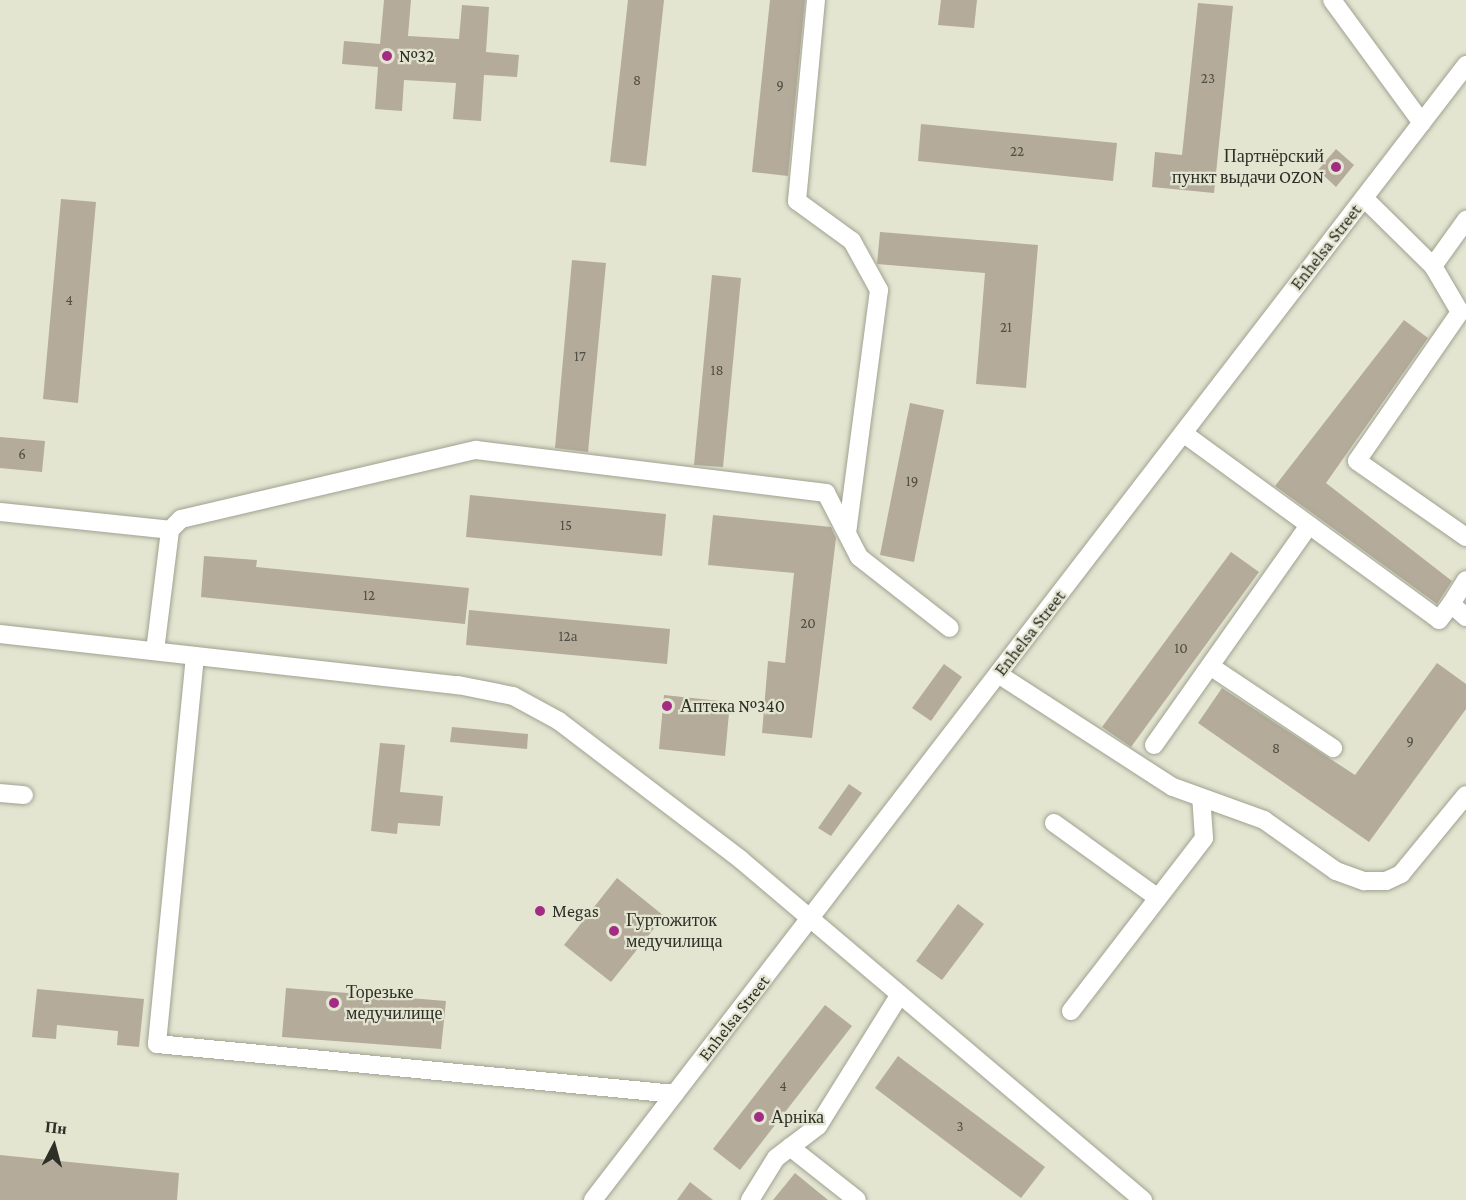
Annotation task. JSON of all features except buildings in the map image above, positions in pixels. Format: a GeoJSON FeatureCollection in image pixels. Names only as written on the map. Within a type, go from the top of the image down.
{"type":"FeatureCollection","features":[{"type":"Feature","properties":{"kind":"street"},"geometry":{"type":"LineString","coordinates":[[816,0],[796,201],[852,241],[879,290],[847,533]]}},
{"type":"Feature","properties":{"kind":"street"},"geometry":{"type":"LineString","coordinates":[[1332,0],[1422,123]]}},
{"type":"Feature","properties":{"kind":"street","name":"Enhelsa Street"},"geometry":{"type":"LineString","coordinates":[[593,1200],[1466,65]]}},
{"type":"Feature","properties":{"kind":"street"},"geometry":{"type":"LineString","coordinates":[[1364,198],[1433,266],[1463,314],[1357,461],[1466,537]]}},
{"type":"Feature","properties":{"kind":"street"},"geometry":{"type":"LineString","coordinates":[[1433,266],[1466,220]]}},
{"type":"Feature","properties":{"kind":"street"},"geometry":{"type":"LineString","coordinates":[[1183,433],[1438,620],[1466,580]]}},
{"type":"Feature","properties":{"kind":"street"},"geometry":{"type":"LineString","coordinates":[[155,651],[170,530],[181,519],[476,450],[826,493],[859,557],[950,628]]}},
{"type":"Feature","properties":{"kind":"street"},"geometry":{"type":"LineString","coordinates":[[0,512],[170,530]]}},
{"type":"Feature","properties":{"kind":"street"},"geometry":{"type":"LineString","coordinates":[[1154,745],[1309,525]]}},
{"type":"Feature","properties":{"kind":"street"},"geometry":{"type":"LineString","coordinates":[[1451,604],[1466,617]]}},
{"type":"Feature","properties":{"kind":"street"},"geometry":{"type":"LineString","coordinates":[[0,634],[513,696],[559,721],[721,845],[1143,1200]]}},
{"type":"Feature","properties":{"kind":"street"},"geometry":{"type":"LineString","coordinates":[[195,656],[157,1044],[675,1094]]}},
{"type":"Feature","properties":{"kind":"street"},"geometry":{"type":"LineString","coordinates":[[1209,666],[1333,748]]}},
{"type":"Feature","properties":{"kind":"street"},"geometry":{"type":"LineString","coordinates":[[998,674],[1173,787],[1264,820],[1336,871],[1386,881],[1401,874],[1466,795]]}},
{"type":"Feature","properties":{"kind":"street"},"geometry":{"type":"LineString","coordinates":[[0,793],[24,795]]}},
{"type":"Feature","properties":{"kind":"street"},"geometry":{"type":"LineString","coordinates":[[1071,1011],[1204,838],[1201,799]]}},
{"type":"Feature","properties":{"kind":"street"},"geometry":{"type":"LineString","coordinates":[[1054,823],[1158,898]]}},
{"type":"Feature","properties":{"kind":"street"},"geometry":{"type":"LineString","coordinates":[[750,1200],[776,1158],[818,1126],[899,996]]}},
{"type":"Feature","properties":{"kind":"street"},"geometry":{"type":"LineString","coordinates":[[790,1147],[857,1200]]}},
{"type":"Feature","properties":{"kind":"place","name":"№32"},"geometry":{"type":"Point","coordinates":[387,56]}},
{"type":"Feature","properties":{"kind":"place","name":"Партнёрский пункт выдачи OZON"},"geometry":{"type":"Point","coordinates":[1336,167]}},
{"type":"Feature","properties":{"kind":"place","name":"Аптека №340"},"geometry":{"type":"Point","coordinates":[667,706]}},
{"type":"Feature","properties":{"kind":"place","name":"Megas"},"geometry":{"type":"Point","coordinates":[540,911]}},
{"type":"Feature","properties":{"kind":"place","name":"Гуртожиток медучилища"},"geometry":{"type":"Point","coordinates":[614,931]}},
{"type":"Feature","properties":{"kind":"place","name":"Торезьке медучилище"},"geometry":{"type":"Point","coordinates":[334,1003]}},
{"type":"Feature","properties":{"kind":"place","name":"Арніка"},"geometry":{"type":"Point","coordinates":[759,1117]}}]}
